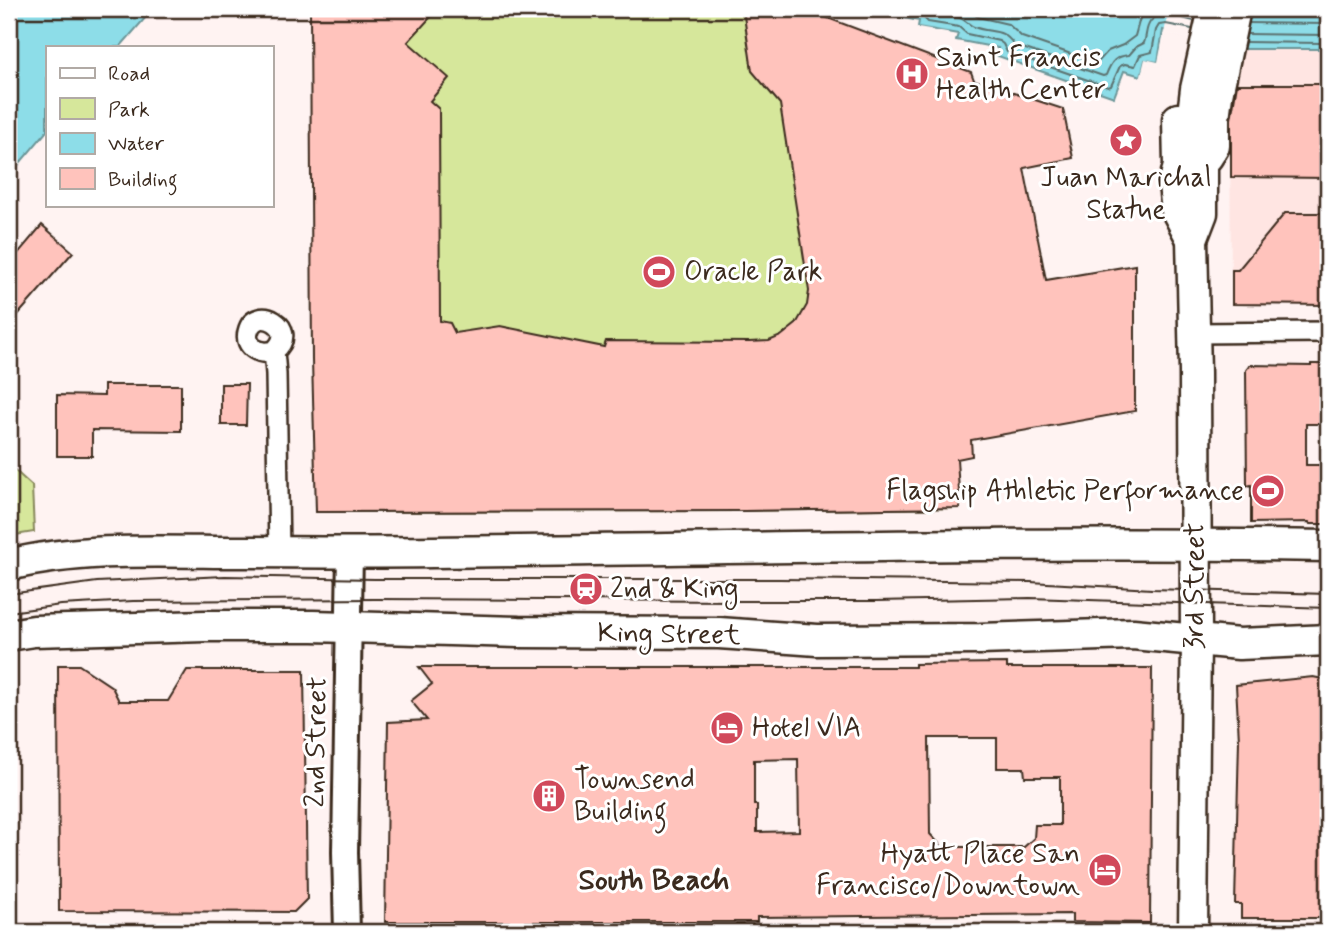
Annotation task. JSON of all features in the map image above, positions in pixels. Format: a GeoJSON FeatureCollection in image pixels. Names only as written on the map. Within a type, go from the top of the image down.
{"type":"FeatureCollection","features":[{"type":"Feature","properties":{"kind":"main road","name":"3rd Street"},"geometry":{"type":"LineString","coordinates":[[1192,239],[1177,211],[1174,184],[1179,166],[1179,84],[1207,25],[1235,9]]}},
{"type":"Feature","properties":{"kind":"main road","name":"3rd Street"},"geometry":{"type":"LineString","coordinates":[[1193,932],[1196,544],[1192,239],[1202,213],[1202,163],[1214,146],[1216,106],[1207,25]]}},
{"type":"Feature","properties":{"kind":"main road"},"geometry":{"type":"LineString","coordinates":[[9,565],[59,557],[146,551],[350,552],[1196,544],[1328,546]]}},
{"type":"Feature","properties":{"kind":"main road","name":"King Street"},"geometry":{"type":"LineString","coordinates":[[9,635],[34,631],[205,626],[719,634],[817,640],[1133,634],[1239,644],[1328,640]]}},
{"type":"Feature","properties":{"kind":"street"},"geometry":{"type":"LineString","coordinates":[[1194,333],[1328,332]]}},
{"type":"Feature","properties":{"kind":"street"},"geometry":{"type":"LineString","coordinates":[[274,351],[279,552]]}},
{"type":"Feature","properties":{"kind":"street","name":"2nd Street"},"geometry":{"type":"LineString","coordinates":[[347,932],[345,852],[350,552]]}},
{"type":"Feature","properties":{"kind":"shaded area"},"geometry":{"type":"Polygon","coordinates":[[[1236,49],[1325,49],[1324,53],[1328,54],[1328,306],[1231,305],[1230,84],[1236,49]]]}},
{"type":"Feature","properties":{"kind":"green space","name":"Oracle Park"},"geometry":{"type":"Polygon","coordinates":[[[414,9],[737,9],[928,69],[948,380],[960,508],[316,512],[316,473],[360,72],[414,9]]]}},
{"type":"Feature","properties":{"kind":"green space"},"geometry":{"type":"Polygon","coordinates":[[[9,465],[32,486],[34,532],[9,536],[9,465]]]}},
{"type":"Feature","properties":{"kind":"water"},"geometry":{"type":"Polygon","coordinates":[[[9,9],[153,9],[121,46],[46,46],[46,132],[9,176],[9,9]]]}},
{"type":"Feature","properties":{"kind":"water"},"geometry":{"type":"Polygon","coordinates":[[[880,9],[1328,9],[1328,54],[1324,53],[1324,49],[1236,49],[1236,46],[1163,30],[1158,62],[1145,60],[1141,76],[1124,71],[1114,97],[995,55],[998,48],[956,40],[958,34],[918,27],[919,21],[879,13],[880,9]]]}},
{"type":"Feature","properties":{"kind":"pier"},"geometry":{"type":"Polygon","coordinates":[[[1169,9],[1245,9],[1223,47],[1166,34],[1161,64],[1147,64],[1144,77],[1140,79],[1145,59],[1158,62],[1169,9]]]}},
{"type":"Feature","properties":{"kind":"building","name":"Oracle Park"},"geometry":{"type":"Polygon","coordinates":[[[310,9],[438,9],[408,42],[449,78],[430,101],[439,109],[440,321],[450,323],[455,333],[500,326],[604,347],[606,341],[769,341],[781,336],[796,324],[807,305],[809,291],[780,104],[752,71],[743,9],[804,9],[971,72],[974,80],[1063,109],[1073,158],[1024,168],[1046,280],[1135,265],[1135,411],[971,440],[972,456],[957,459],[960,508],[316,512],[312,360],[310,9]]]}},
{"type":"Feature","properties":{"kind":"building"},"geometry":{"type":"Polygon","coordinates":[[[1237,84],[1328,84],[1328,178],[1231,177],[1231,119],[1237,84]]]}},
{"type":"Feature","properties":{"kind":"building"},"geometry":{"type":"Polygon","coordinates":[[[1285,213],[1328,213],[1328,305],[1232,304],[1232,270],[1238,270],[1285,213]]]}},
{"type":"Feature","properties":{"kind":"building"},"geometry":{"type":"Polygon","coordinates":[[[42,225],[73,252],[9,325],[9,264],[42,225]]]}},
{"type":"Feature","properties":{"kind":"building"},"geometry":{"type":"Polygon","coordinates":[[[1328,364],[1328,424],[1306,424],[1306,465],[1328,465],[1328,524],[1251,523],[1251,485],[1247,486],[1246,370],[1250,365],[1328,364]]]}},
{"type":"Feature","properties":{"kind":"building"},"geometry":{"type":"Polygon","coordinates":[[[221,384],[247,384],[246,425],[221,425],[221,384]]]}},
{"type":"Feature","properties":{"kind":"building"},"geometry":{"type":"Polygon","coordinates":[[[104,385],[181,385],[181,431],[92,430],[92,456],[57,456],[57,395],[104,396],[104,385]]]}},
{"type":"Feature","properties":{"kind":"building"},"geometry":{"type":"Polygon","coordinates":[[[1007,663],[1007,668],[1152,668],[1150,923],[1072,922],[1072,914],[757,917],[757,922],[385,922],[388,722],[427,720],[411,701],[432,684],[419,667],[915,667],[915,664],[1007,663]],[[929,738],[930,834],[942,847],[1024,847],[1034,838],[1035,825],[1060,825],[1060,777],[1025,777],[1024,768],[997,768],[997,738],[929,738]],[[798,759],[754,760],[757,832],[799,831],[798,759]]]}},
{"type":"Feature","properties":{"kind":"building"},"geometry":{"type":"Polygon","coordinates":[[[58,665],[79,665],[112,687],[119,701],[168,701],[187,670],[304,670],[307,899],[294,912],[59,911],[58,665]]]}},
{"type":"Feature","properties":{"kind":"building"},"geometry":{"type":"Polygon","coordinates":[[[1313,677],[1328,680],[1328,918],[1241,918],[1241,904],[1235,904],[1239,740],[1236,685],[1313,677]]]}},
{"type":"Feature","properties":{"kind":"tram line"},"geometry":{"type":"LineString","coordinates":[[9,594],[97,582],[225,576],[1030,582],[1328,594]]}},
{"type":"Feature","properties":{"kind":"tram line"},"geometry":{"type":"LineString","coordinates":[[9,612],[61,605],[133,601],[375,599],[876,601],[1030,598],[1328,608]]}},
{"type":"Feature","properties":{"kind":"place","name":"Saint Francis Health Center"},"geometry":{"type":"Point","coordinates":[912,74]}},
{"type":"Feature","properties":{"kind":"place","name":"Juan Marichal Statue"},"geometry":{"type":"Point","coordinates":[1126,140]}},
{"type":"Feature","properties":{"kind":"place","name":"Oracle Park"},"geometry":{"type":"Point","coordinates":[659,272]}},
{"type":"Feature","properties":{"kind":"place","name":"Flagship Athletic Performance"},"geometry":{"type":"Point","coordinates":[1268,491]}},
{"type":"Feature","properties":{"kind":"place","name":"2nd & King"},"geometry":{"type":"Point","coordinates":[586,589]}},
{"type":"Feature","properties":{"kind":"place","name":"Hotel VIA"},"geometry":{"type":"Point","coordinates":[727,728]}},
{"type":"Feature","properties":{"kind":"place","name":"Townsend Building"},"geometry":{"type":"Point","coordinates":[549,796]}},
{"type":"Feature","properties":{"kind":"place","name":"Hyatt Place San Francisco/Downtown"},"geometry":{"type":"Point","coordinates":[1105,870]}},
{"type":"Feature","properties":{"kind":"district","name":"South Beach"},"geometry":{"type":"Point","coordinates":[654,880]}}]}
